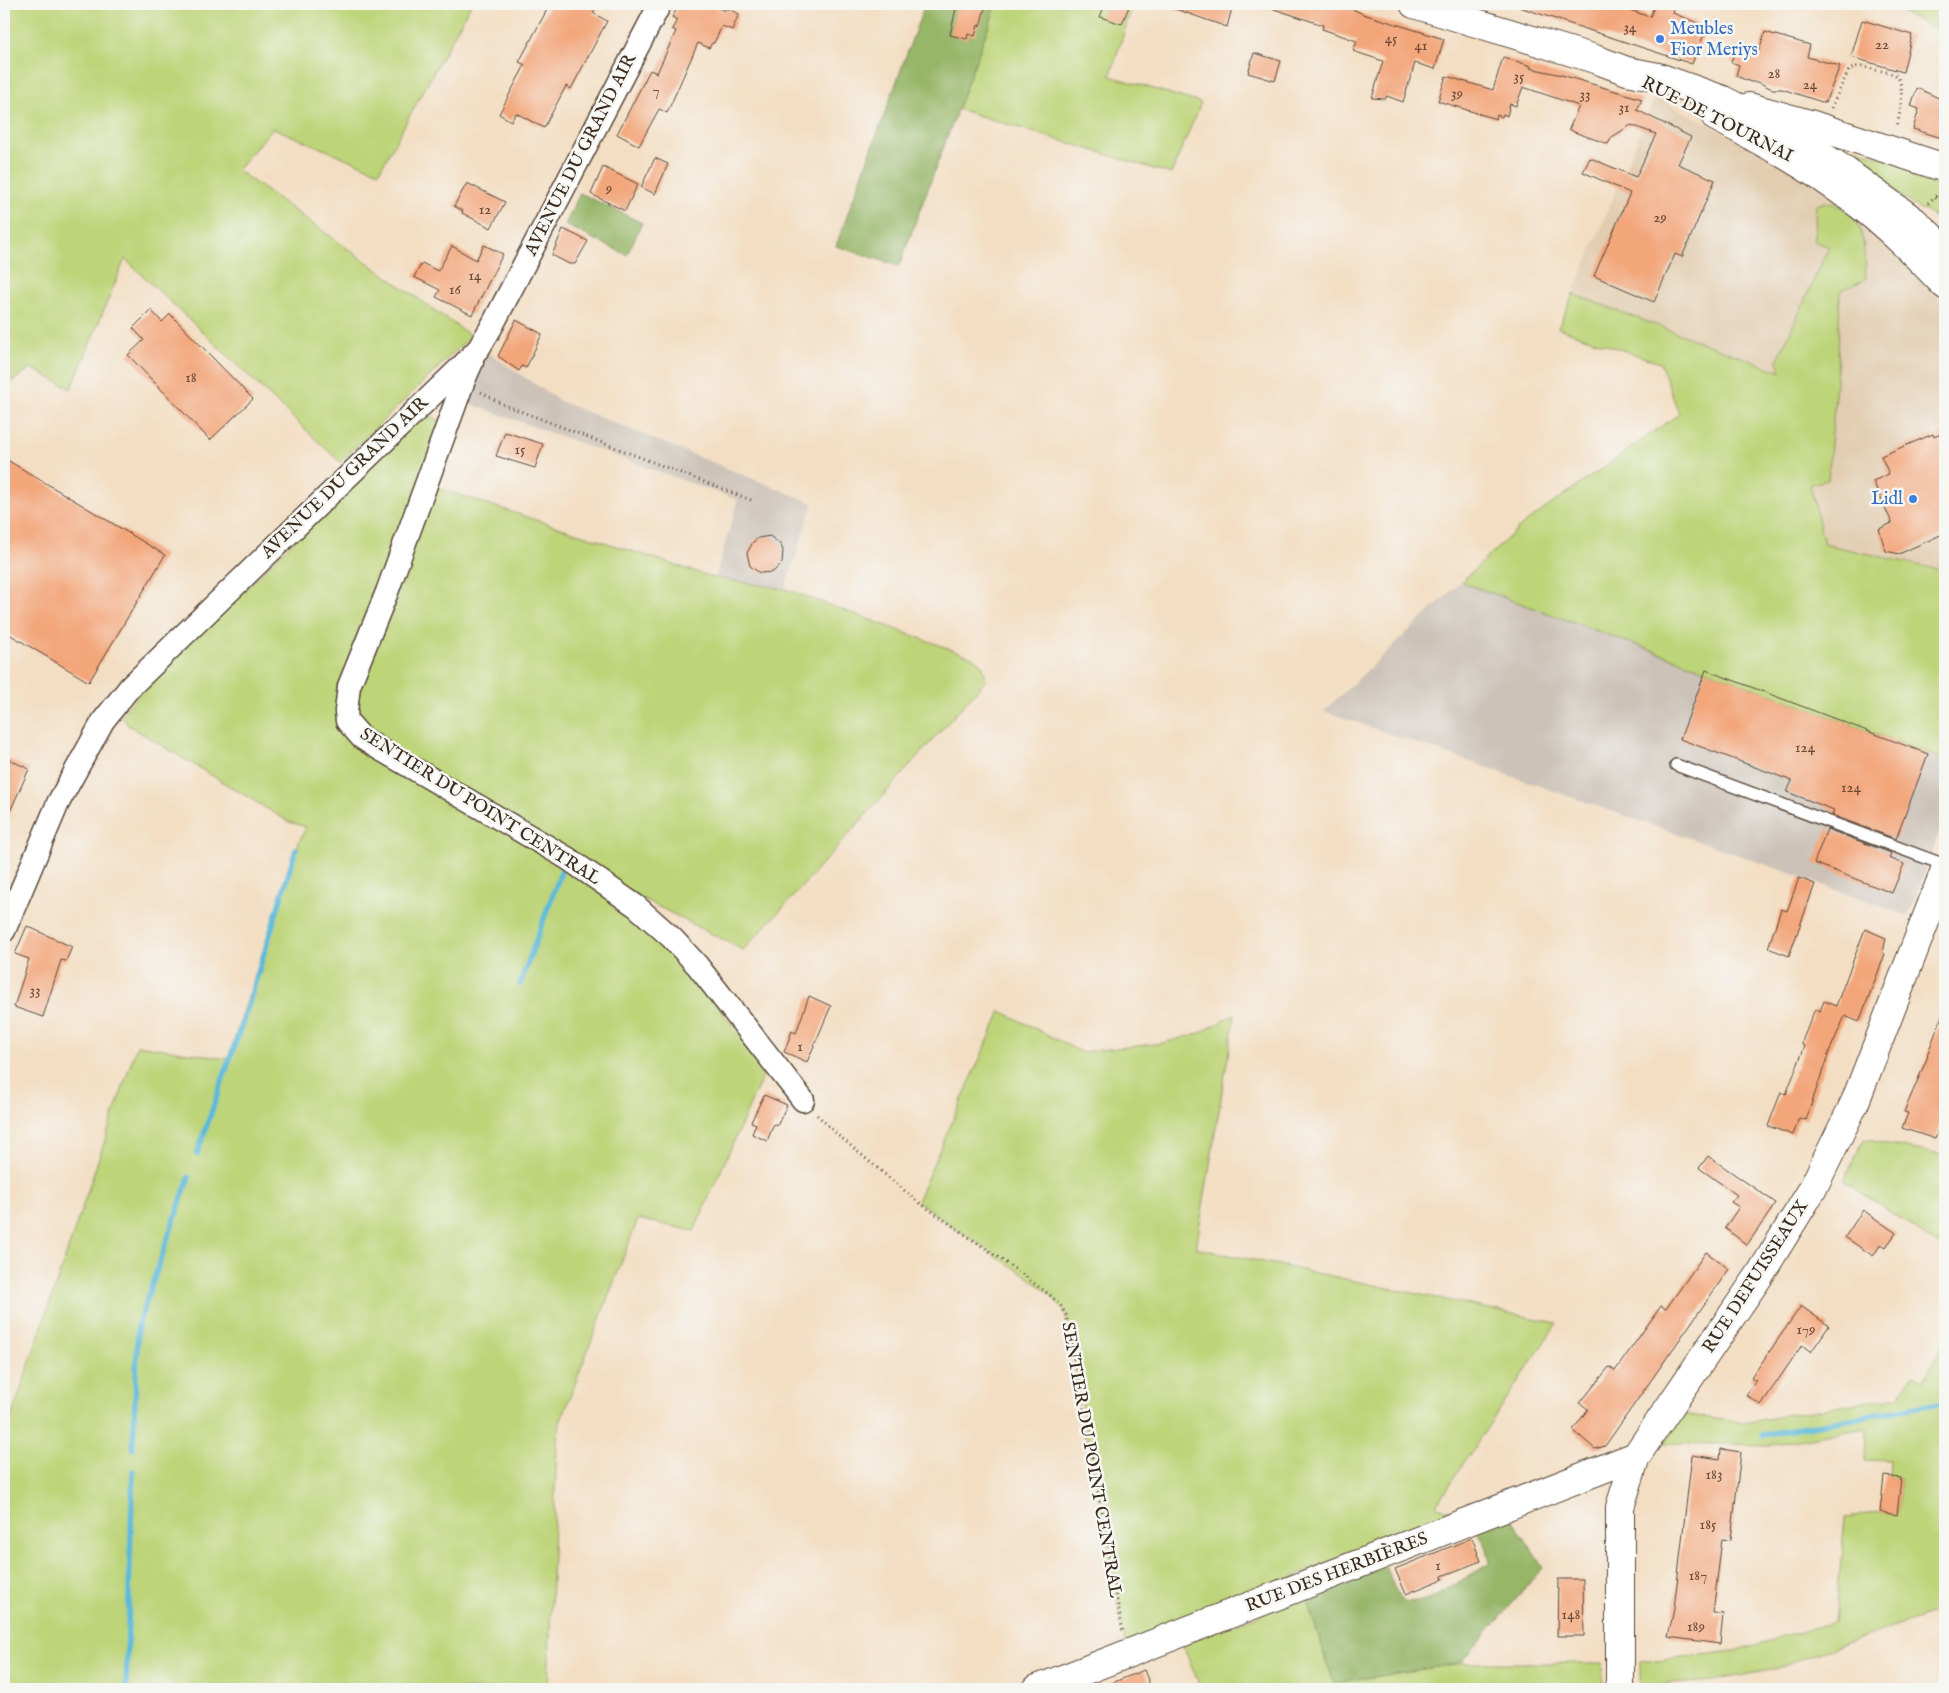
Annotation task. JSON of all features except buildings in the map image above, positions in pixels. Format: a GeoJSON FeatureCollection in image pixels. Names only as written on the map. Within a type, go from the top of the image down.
{"type":"FeatureCollection","features":[{"type":"Feature","properties":{"kind":"street","name":"AVENUE DU GRAND AIR"},"geometry":{"type":"LineString","coordinates":[[4,931],[58,803],[103,721],[130,687],[479,348],[660,4]]}},
{"type":"Feature","properties":{"kind":"street","name":"RUE DE TOURNAI"},"geometry":{"type":"LineString","coordinates":[[1414,4],[1595,59],[1627,71],[1658,77],[1723,100],[1825,128],[1945,168]]}},
{"type":"Feature","properties":{"kind":"street","name":"RUE DE TOURNAI"},"geometry":{"type":"LineString","coordinates":[[1627,71],[1650,88],[1710,114],[1784,153],[1810,170],[1903,234],[1945,285]]}},
{"type":"Feature","properties":{"kind":"street","name":"RUE DE TOURNAI"},"geometry":{"type":"LineString","coordinates":[[1723,100],[1768,122],[1841,168],[1914,220],[1945,250]]}},
{"type":"Feature","properties":{"kind":"street","name":"SENTIER DU POINT CENTRAL"},"geometry":{"type":"LineString","coordinates":[[479,348],[464,380],[387,592],[348,686],[347,721],[362,738],[373,746],[567,858],[636,906],[672,938],[697,965],[803,1100]]}},
{"type":"Feature","properties":{"kind":"street","name":"RUE DEFUISSEAUX"},"geometry":{"type":"LineString","coordinates":[[1620,1689],[1620,1507],[1636,1456],[1759,1276],[1812,1190],[1855,1102],[1945,870]]}},
{"type":"Feature","properties":{"kind":"street","name":"RUE DES HERBIÈRES"},"geometry":{"type":"LineString","coordinates":[[1037,1689],[1636,1456]]}},
{"type":"Feature","properties":{"kind":"lane"},"geometry":{"type":"LineString","coordinates":[[1810,170],[1815,165],[1820,165],[1865,196],[1886,200]]}},
{"type":"Feature","properties":{"kind":"lane"},"geometry":{"type":"LineString","coordinates":[[1676,765],[1945,865]]}},
{"type":"Feature","properties":{"kind":"path"},"geometry":{"type":"LineString","coordinates":[[1825,128],[1832,104],[1849,70],[1860,66],[1894,74],[1901,81],[1902,89],[1895,151]]}},
{"type":"Feature","properties":{"kind":"path"},"geometry":{"type":"LineString","coordinates":[[1935,197],[1945,202]]}},
{"type":"Feature","properties":{"kind":"path"},"geometry":{"type":"LineString","coordinates":[[464,380],[502,404],[750,500]]}},
{"type":"Feature","properties":{"kind":"path","name":"SENTIER DU POINT CENTRAL"},"geometry":{"type":"LineString","coordinates":[[803,1100],[838,1136],[917,1202],[1022,1274],[1061,1306],[1066,1315],[1069,1328],[1127,1654]]}},
{"type":"Feature","properties":{"kind":"shaded area"},"geometry":{"type":"Polygon","coordinates":[[[1655,97],[1787,164],[1861,212],[1945,294],[1945,571],[1824,544],[1782,372],[1573,294],[1655,97]]]}},
{"type":"Feature","properties":{"kind":"shaded area"},"geometry":{"type":"Polygon","coordinates":[[[484,350],[560,401],[813,503],[785,589],[715,578],[738,500],[465,402],[484,350]]]}},
{"type":"Feature","properties":{"kind":"shaded area"},"geometry":{"type":"Polygon","coordinates":[[[1461,582],[1706,670],[1945,760],[1945,817],[1909,916],[1324,711],[1461,582]]]}},
{"type":"Feature","properties":{"kind":"green space"},"geometry":{"type":"Polygon","coordinates":[[[4,4],[471,4],[379,172],[273,128],[237,170],[471,336],[340,462],[125,259],[71,389],[31,368],[4,387],[4,4]]]}},
{"type":"Feature","properties":{"kind":"green space"},"geometry":{"type":"Polygon","coordinates":[[[925,4],[997,4],[899,266],[836,246],[925,4]]]}},
{"type":"Feature","properties":{"kind":"green space"},"geometry":{"type":"Polygon","coordinates":[[[997,4],[1133,4],[1110,76],[1201,103],[1171,174],[957,109],[997,4]]]}},
{"type":"Feature","properties":{"kind":"green space"},"geometry":{"type":"Polygon","coordinates":[[[1886,4],[1945,4],[1945,34],[1886,4]]]}},
{"type":"Feature","properties":{"kind":"green space"},"geometry":{"type":"Polygon","coordinates":[[[1854,148],[1945,178],[1945,223],[1912,204],[1849,156],[1854,148]]]}},
{"type":"Feature","properties":{"kind":"green space"},"geometry":{"type":"Polygon","coordinates":[[[580,193],[642,223],[627,255],[565,225],[580,193]]]}},
{"type":"Feature","properties":{"kind":"green space"},"geometry":{"type":"Polygon","coordinates":[[[1824,202],[1838,205],[1855,220],[1863,241],[1866,279],[1840,291],[1838,358],[1828,480],[1810,484],[1824,544],[1945,571],[1945,760],[1706,670],[1461,582],[1522,525],[1679,414],[1660,363],[1558,328],[1573,294],[1781,372],[1777,361],[1829,247],[1814,241],[1816,206],[1824,202]]]}},
{"type":"Feature","properties":{"kind":"green space"},"geometry":{"type":"Polygon","coordinates":[[[425,411],[442,423],[341,721],[564,864],[674,949],[766,1069],[694,1231],[638,1219],[560,1423],[557,1441],[548,1689],[4,1689],[4,1439],[137,1045],[228,1059],[296,849],[306,827],[289,822],[128,725],[121,715],[142,691],[425,411]]]}},
{"type":"Feature","properties":{"kind":"green space"},"geometry":{"type":"Polygon","coordinates":[[[435,487],[715,578],[785,589],[972,657],[983,666],[986,680],[743,950],[616,885],[375,741],[351,709],[435,487]]]}},
{"type":"Feature","properties":{"kind":"green space"},"geometry":{"type":"Polygon","coordinates":[[[1001,1011],[1081,1052],[1163,1043],[1200,1033],[1235,1014],[1196,1248],[1557,1323],[1436,1505],[1456,1513],[1125,1644],[1066,1315],[1053,1297],[1035,1282],[917,1201],[1001,1011]]]}},
{"type":"Feature","properties":{"kind":"green space"},"geometry":{"type":"Polygon","coordinates":[[[1864,1139],[1945,1156],[1945,1249],[1844,1181],[1864,1139]]]}},
{"type":"Feature","properties":{"kind":"green space"},"geometry":{"type":"Polygon","coordinates":[[[1945,1341],[1945,1609],[1766,1671],[1713,1681],[1640,1686],[1640,1662],[1734,1651],[1835,1622],[1845,1517],[1880,1512],[1897,1514],[1901,1478],[1889,1477],[1890,1461],[1865,1460],[1866,1428],[1770,1445],[1665,1443],[1683,1414],[1743,1423],[1899,1396],[1912,1374],[1924,1380],[1945,1341]]]}},
{"type":"Feature","properties":{"kind":"green space"},"geometry":{"type":"Polygon","coordinates":[[[1510,1516],[1543,1568],[1461,1663],[1334,1683],[1306,1598],[1385,1566],[1398,1596],[1406,1602],[1429,1600],[1490,1563],[1487,1548],[1477,1529],[1510,1516]]]}},
{"type":"Feature","properties":{"kind":"green space"},"geometry":{"type":"Polygon","coordinates":[[[1306,1598],[1334,1683],[1461,1663],[1603,1663],[1604,1689],[1201,1689],[1182,1644],[1306,1598]]]}},
{"type":"Feature","properties":{"kind":"waterway"},"geometry":{"type":"LineString","coordinates":[[197,1154],[248,1006],[296,849]]}},
{"type":"Feature","properties":{"kind":"waterway"},"geometry":{"type":"LineString","coordinates":[[520,984],[564,864]]}},
{"type":"Feature","properties":{"kind":"waterway"},"geometry":{"type":"LineString","coordinates":[[133,1449],[138,1325],[189,1177]]}},
{"type":"Feature","properties":{"kind":"waterway"},"geometry":{"type":"LineString","coordinates":[[1762,1435],[1945,1402]]}},
{"type":"Feature","properties":{"kind":"waterway"},"geometry":{"type":"LineString","coordinates":[[126,1689],[133,1471]]}},
{"type":"Feature","properties":{"kind":"place","name":"Meubles Fior Meriys"},"geometry":{"type":"Point","coordinates":[1660,39]}},
{"type":"Feature","properties":{"kind":"place","name":"Lidl"},"geometry":{"type":"Point","coordinates":[1913,499]}}]}
